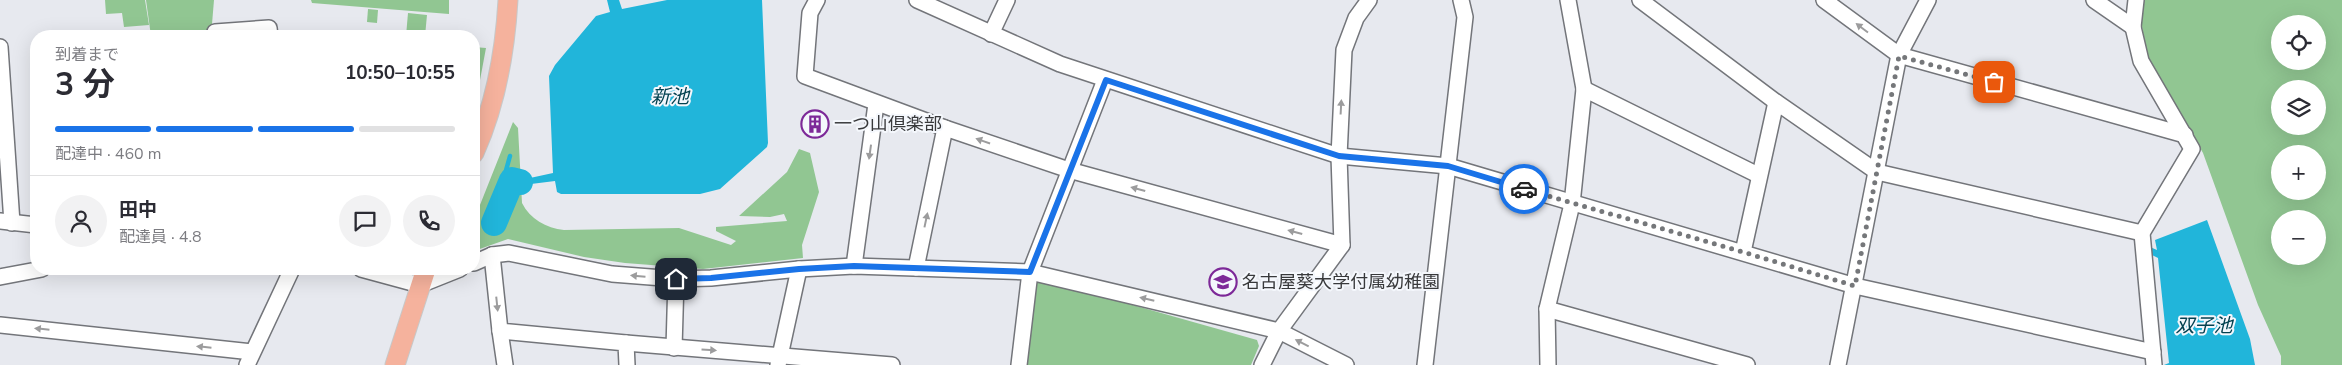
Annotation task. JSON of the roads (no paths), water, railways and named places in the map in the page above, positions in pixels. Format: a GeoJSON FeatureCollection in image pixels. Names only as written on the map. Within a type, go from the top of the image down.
{"type":"FeatureCollection","features":[{"type":"Feature","properties":{"kind":"main road"},"geometry":{"type":"LineString","coordinates":[[480,137],[496,93],[506,29],[508,0]]}},
{"type":"Feature","properties":{"kind":"main road"},"geometry":{"type":"LineString","coordinates":[[395,365],[423,277]]}},
{"type":"Feature","properties":{"kind":"street"},"geometry":{"type":"LineString","coordinates":[[816,0],[810,13],[805,76],[876,104],[1069,170],[1342,245]]}},
{"type":"Feature","properties":{"kind":"street"},"geometry":{"type":"LineString","coordinates":[[917,0],[1060,64],[1339,156],[1448,166],[1855,286],[2154,359],[2142,233],[2192,149],[2141,61],[2133,27],[2136,0]]}},
{"type":"Feature","properties":{"kind":"street"},"geometry":{"type":"LineString","coordinates":[[992,34],[1007,0]]}},
{"type":"Feature","properties":{"kind":"street"},"geometry":{"type":"LineString","coordinates":[[1262,365],[1279,331],[1342,245],[1339,156],[1344,50],[1356,18],[1368,0]]}},
{"type":"Feature","properties":{"kind":"street"},"geometry":{"type":"LineString","coordinates":[[1425,365],[1465,17],[1461,0]]}},
{"type":"Feature","properties":{"kind":"street"},"geometry":{"type":"LineString","coordinates":[[1548,365],[1547,309],[1572,204],[1584,89],[1568,0]]}},
{"type":"Feature","properties":{"kind":"street"},"geometry":{"type":"LineString","coordinates":[[1640,0],[1776,102],[1877,172],[2142,233]]}},
{"type":"Feature","properties":{"kind":"street"},"geometry":{"type":"LineString","coordinates":[[1824,0],[1899,56],[2185,135]]}},
{"type":"Feature","properties":{"kind":"street"},"geometry":{"type":"LineString","coordinates":[[1838,365],[1899,56],[1928,0]]}},
{"type":"Feature","properties":{"kind":"street"},"geometry":{"type":"LineString","coordinates":[[2094,0],[2133,27]]}},
{"type":"Feature","properties":{"kind":"street"},"geometry":{"type":"LineString","coordinates":[[242,30],[269,28],[269,30]]}},
{"type":"Feature","properties":{"kind":"street"},"geometry":{"type":"LineString","coordinates":[[0,47],[6,222],[30,224]]}},
{"type":"Feature","properties":{"kind":"street"},"geometry":{"type":"LineString","coordinates":[[1019,365],[1030,272],[1106,80]]}},
{"type":"Feature","properties":{"kind":"street"},"geometry":{"type":"LineString","coordinates":[[1584,89],[1758,175]]}},
{"type":"Feature","properties":{"kind":"street"},"geometry":{"type":"LineString","coordinates":[[1743,252],[1758,175],[1776,102]]}},
{"type":"Feature","properties":{"kind":"street"},"geometry":{"type":"LineString","coordinates":[[854,266],[876,104]]}},
{"type":"Feature","properties":{"kind":"street"},"geometry":{"type":"LineString","coordinates":[[916,268],[945,128]]}},
{"type":"Feature","properties":{"kind":"street"},"geometry":{"type":"LineString","coordinates":[[480,260],[492,255],[509,253],[612,274],[676,279],[711,278],[799,269],[854,266],[1030,272],[1279,331],[1346,365]]}},
{"type":"Feature","properties":{"kind":"street"},"geometry":{"type":"LineString","coordinates":[[492,255],[505,365]]}},
{"type":"Feature","properties":{"kind":"street"},"geometry":{"type":"LineString","coordinates":[[779,360],[799,269]]}},
{"type":"Feature","properties":{"kind":"street"},"geometry":{"type":"LineString","coordinates":[[0,278],[30,272]]}},
{"type":"Feature","properties":{"kind":"street"},"geometry":{"type":"LineString","coordinates":[[0,325],[250,358],[289,275]]}},
{"type":"Feature","properties":{"kind":"street"},"geometry":{"type":"LineString","coordinates":[[408,275],[423,277]]}},
{"type":"Feature","properties":{"kind":"street"},"geometry":{"type":"LineString","coordinates":[[674,348],[676,279]]}},
{"type":"Feature","properties":{"kind":"street"},"geometry":{"type":"LineString","coordinates":[[1547,309],[1747,365]]}},
{"type":"Feature","properties":{"kind":"street"},"geometry":{"type":"LineString","coordinates":[[500,331],[779,360],[892,365]]}},
{"type":"Feature","properties":{"kind":"street"},"geometry":{"type":"LineString","coordinates":[[626,343],[627,365]]}},
{"type":"Feature","properties":{"kind":"water","name":"新池"},"geometry":{"type":"Polygon","coordinates":[[[607,0],[619,0],[622,9],[667,0],[762,0],[768,143],[767,147],[720,189],[700,194],[561,194],[557,192],[555,181],[531,184],[530,178],[553,173],[549,76],[555,65],[596,16],[610,12],[607,0]]]}},
{"type":"Feature","properties":{"kind":"water","name":"双子池"},"geometry":{"type":"Polygon","coordinates":[[[2207,220],[2250,339],[2255,365],[2164,365],[2169,363],[2158,258],[2150,254],[2150,247],[2157,250],[2155,240],[2207,220]]]}},
{"type":"Feature","properties":{"kind":"waterway"},"geometry":{"type":"LineString","coordinates":[[501,188],[510,156]]}},
{"type":"Feature","properties":{"kind":"waterway"},"geometry":{"type":"LineString","coordinates":[[494,223],[512,180],[520,182]]}},
{"type":"Feature","properties":{"kind":"place","name":"一つ山倶楽部"},"geometry":{"type":"Point","coordinates":[815,124]}},
{"type":"Feature","properties":{"kind":"place","name":"名古屋葵大学付属幼稚園"},"geometry":{"type":"Point","coordinates":[1223,282]}}]}
